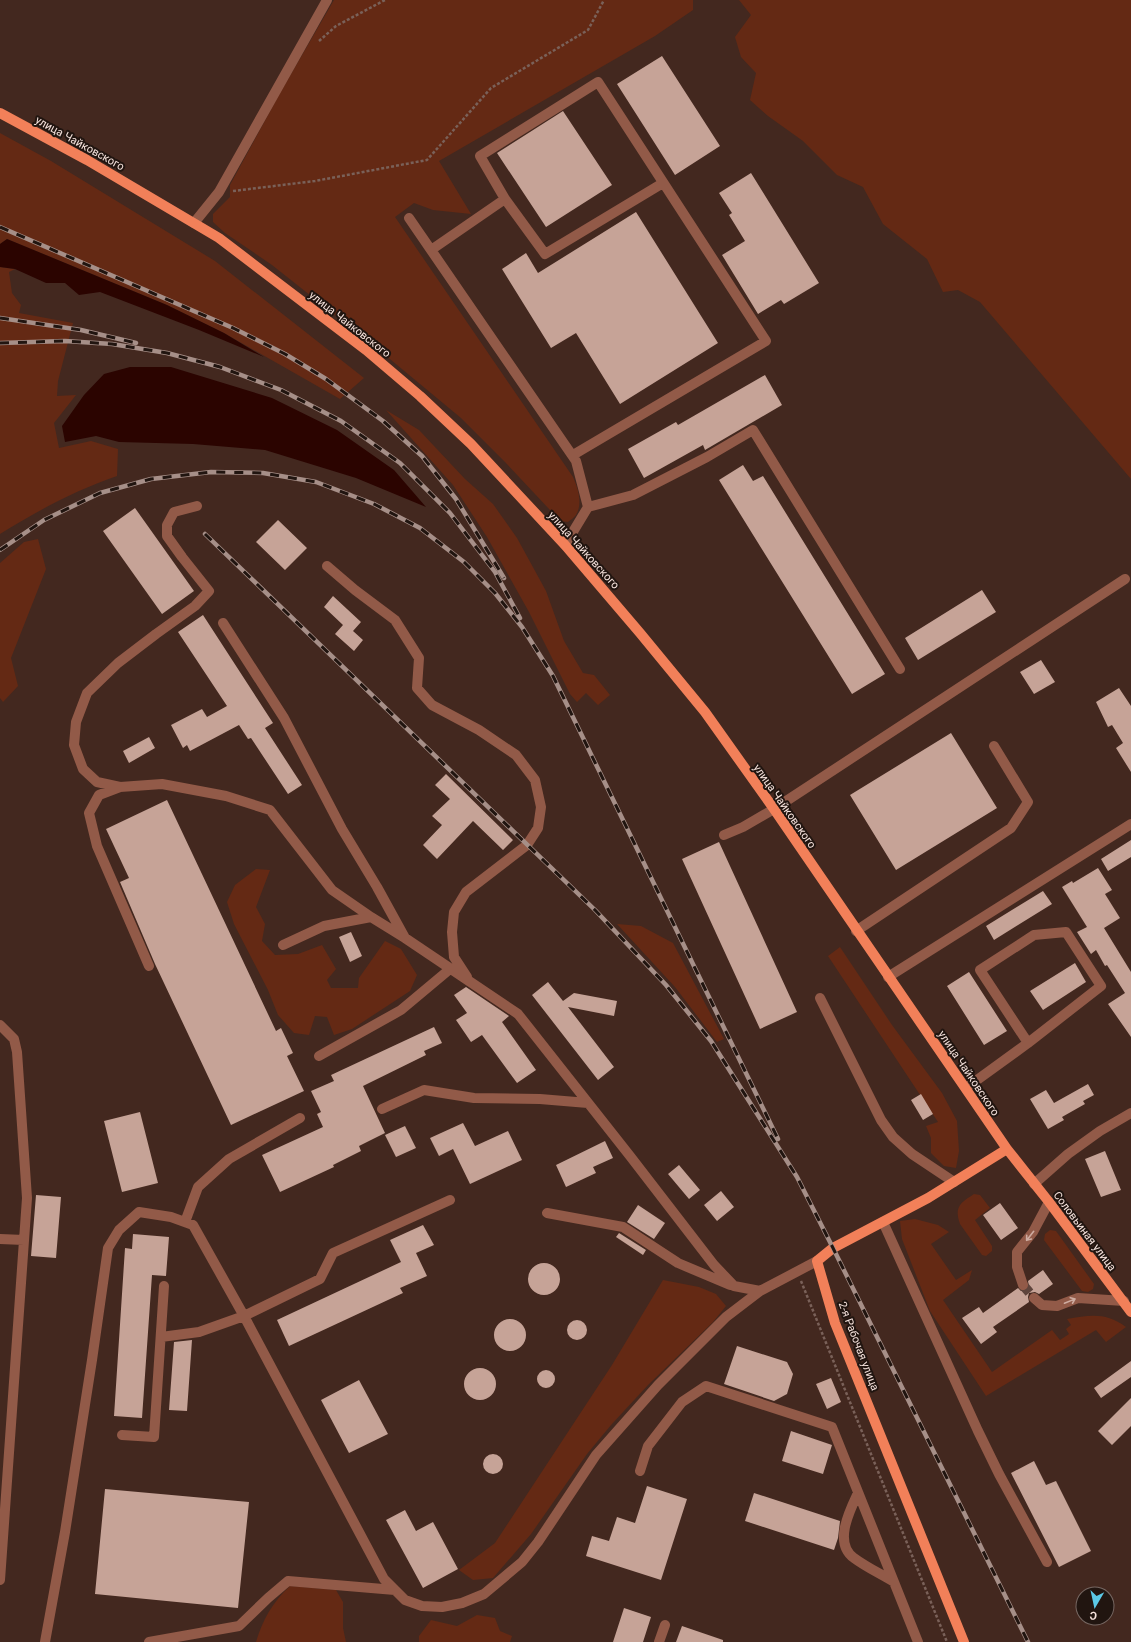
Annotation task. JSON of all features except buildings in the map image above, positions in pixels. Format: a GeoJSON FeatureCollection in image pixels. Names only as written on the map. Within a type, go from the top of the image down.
{"type":"FeatureCollection","features":[{"type":"Feature","properties":{"kind":"main road","name":"улица Чайковского"},"geometry":{"type":"LineString","coordinates":[[0,113],[87,160],[219,238],[366,350],[420,396],[471,444],[565,545],[705,712],[774,809],[856,931],[966,1088],[1006,1150]]}},
{"type":"Feature","properties":{"kind":"main road"},"geometry":{"type":"LineString","coordinates":[[818,1261],[833,1248],[928,1198],[1006,1150]]}},
{"type":"Feature","properties":{"kind":"main road","name":"Соловьиная улица"},"geometry":{"type":"LineString","coordinates":[[1006,1150],[1048,1202],[1131,1312]]}},
{"type":"Feature","properties":{"kind":"main road","name":"2-я Рабочая улица"},"geometry":{"type":"LineString","coordinates":[[818,1261],[835,1323],[964,1642]]}},
{"type":"Feature","properties":{"kind":"street"},"geometry":{"type":"LineString","coordinates":[[194,223],[219,192],[327,0]]}},
{"type":"Feature","properties":{"kind":"street"},"geometry":{"type":"LineString","coordinates":[[572,455],[766,341],[598,82],[480,156],[505,199],[544,254],[663,183]]}},
{"type":"Feature","properties":{"kind":"street"},"geometry":{"type":"LineString","coordinates":[[431,250],[505,199]]}},
{"type":"Feature","properties":{"kind":"street"},"geometry":{"type":"LineString","coordinates":[[409,218],[576,461],[588,507]]}},
{"type":"Feature","properties":{"kind":"street"},"geometry":{"type":"LineString","coordinates":[[565,545],[588,507],[633,494],[707,458],[753,430],[900,669]]}},
{"type":"Feature","properties":{"kind":"street"},"geometry":{"type":"LineString","coordinates":[[197,506],[174,512],[167,525],[167,536],[209,591],[195,606],[118,663],[87,693],[76,722],[74,746],[83,769],[97,782],[120,787],[162,784],[226,796],[270,810],[332,890],[371,918],[405,938],[518,1014],[714,1265],[734,1286]]}},
{"type":"Feature","properties":{"kind":"street"},"geometry":{"type":"LineString","coordinates":[[327,566],[354,590],[395,620],[419,658],[417,688],[432,704],[479,730],[516,755],[535,780],[541,807],[538,828],[527,845],[466,892],[454,912],[452,932],[454,957],[469,981]]}},
{"type":"Feature","properties":{"kind":"street"},"geometry":{"type":"LineString","coordinates":[[724,835],[743,827],[774,809],[1124,578]]}},
{"type":"Feature","properties":{"kind":"street"},"geometry":{"type":"LineString","coordinates":[[223,623],[284,718],[342,829],[377,887],[405,938]]}},
{"type":"Feature","properties":{"kind":"street"},"geometry":{"type":"LineString","coordinates":[[856,931],[1011,828],[1028,802],[994,746]]}},
{"type":"Feature","properties":{"kind":"street"},"geometry":{"type":"LineString","coordinates":[[120,787],[100,795],[89,813],[97,846],[149,966]]}},
{"type":"Feature","properties":{"kind":"street"},"geometry":{"type":"LineString","coordinates":[[888,977],[1131,824]]}},
{"type":"Feature","properties":{"kind":"street"},"geometry":{"type":"LineString","coordinates":[[283,945],[324,926],[371,918]]}},
{"type":"Feature","properties":{"kind":"street"},"geometry":{"type":"LineString","coordinates":[[966,1088],[1028,1043],[1101,986],[1066,932],[1034,935],[980,970],[1028,1043]]}},
{"type":"Feature","properties":{"kind":"street"},"geometry":{"type":"LineString","coordinates":[[319,1056],[401,1010],[450,969]]}},
{"type":"Feature","properties":{"kind":"street"},"geometry":{"type":"LineString","coordinates":[[820,998],[881,1120],[893,1137],[912,1154],[954,1182]]}},
{"type":"Feature","properties":{"kind":"street"},"geometry":{"type":"LineString","coordinates":[[0,1025],[14,1039],[17,1052],[27,1198],[0,1580]]}},
{"type":"Feature","properties":{"kind":"street"},"geometry":{"type":"LineString","coordinates":[[382,1109],[424,1090],[474,1098],[540,1099],[588,1103]]}},
{"type":"Feature","properties":{"kind":"street"},"geometry":{"type":"LineString","coordinates":[[1034,1184],[1068,1154],[1100,1131],[1131,1113]]}},
{"type":"Feature","properties":{"kind":"street"},"geometry":{"type":"LineString","coordinates":[[189,1224],[198,1187],[229,1159],[300,1118]]}},
{"type":"Feature","properties":{"kind":"street"},"geometry":{"type":"LineString","coordinates":[[160,1337],[199,1332],[244,1316],[320,1279],[333,1253],[450,1200]]}},
{"type":"Feature","properties":{"kind":"street"},"geometry":{"type":"LineString","coordinates":[[1023,1284],[1017,1267],[1017,1252],[1033,1232],[1048,1202]]}},
{"type":"Feature","properties":{"kind":"street"},"geometry":{"type":"LineString","coordinates":[[45,1642],[88,1390],[108,1248],[119,1230],[139,1212],[170,1217],[189,1224],[244,1316],[384,1579],[405,1600],[422,1606],[442,1607],[462,1603],[484,1594],[522,1562],[538,1542],[596,1455],[658,1385],[726,1317],[760,1291],[818,1261]]}},
{"type":"Feature","properties":{"kind":"street"},"geometry":{"type":"LineString","coordinates":[[547,1213],[623,1227],[678,1264],[734,1286],[760,1291]]}},
{"type":"Feature","properties":{"kind":"street"},"geometry":{"type":"LineString","coordinates":[[883,1222],[999,1474],[1047,1562]]}},
{"type":"Feature","properties":{"kind":"street"},"geometry":{"type":"LineString","coordinates":[[0,1238],[24,1240]]}},
{"type":"Feature","properties":{"kind":"street"},"geometry":{"type":"LineString","coordinates":[[122,1435],[154,1436],[164,1286]]}},
{"type":"Feature","properties":{"kind":"street"},"geometry":{"type":"LineString","coordinates":[[1034,1298],[1042,1305],[1057,1306],[1078,1298],[1124,1301]]}},
{"type":"Feature","properties":{"kind":"street"},"geometry":{"type":"LineString","coordinates":[[640,1471],[648,1446],[682,1402],[706,1386],[832,1427],[918,1642]]}},
{"type":"Feature","properties":{"kind":"street"},"geometry":{"type":"LineString","coordinates":[[858,1493],[848,1516],[844,1536],[846,1547],[853,1558],[894,1582]]}},
{"type":"Feature","properties":{"kind":"street"},"geometry":{"type":"LineString","coordinates":[[149,1642],[240,1626],[268,1598],[288,1581],[395,1590]]}},
{"type":"Feature","properties":{"kind":"street"},"geometry":{"type":"LineString","coordinates":[[660,1642],[665,1626]]}},
{"type":"Feature","properties":{"kind":"path"},"geometry":{"type":"LineString","coordinates":[[318,41],[336,26],[385,0]]}},
{"type":"Feature","properties":{"kind":"path"},"geometry":{"type":"LineString","coordinates":[[219,192],[315,181],[427,160],[491,88],[588,30],[604,0]]}},
{"type":"Feature","properties":{"kind":"path"},"geometry":{"type":"LineString","coordinates":[[797,1272],[947,1642]]}},
{"type":"Feature","properties":{"kind":"shaded area"},"geometry":{"type":"Polygon","coordinates":[[[334,0],[693,0],[693,10],[655,36],[439,161],[471,214],[433,210],[414,203],[395,217],[573,477],[577,486],[579,506],[576,515],[568,522],[561,521],[461,418],[373,345],[272,265],[225,233],[213,222],[213,214],[230,197],[230,185],[280,93],[334,0]]]}},
{"type":"Feature","properties":{"kind":"shaded area"},"geometry":{"type":"Polygon","coordinates":[[[739,0],[1131,0],[1131,479],[980,302],[958,290],[943,292],[927,259],[883,224],[863,187],[837,175],[803,141],[768,116],[750,100],[756,73],[741,57],[735,37],[751,15],[739,0]]]}},
{"type":"Feature","properties":{"kind":"shaded area"},"geometry":{"type":"Polygon","coordinates":[[[0,133],[51,161],[215,261],[364,378],[340,399],[224,333],[167,305],[7,239],[0,244],[0,133]]]}},
{"type":"Feature","properties":{"kind":"shaded area"},"geometry":{"type":"Polygon","coordinates":[[[7,239],[167,305],[224,333],[264,357],[100,292],[79,295],[65,283],[46,283],[15,269],[0,267],[0,244],[7,239]]]}},
{"type":"Feature","properties":{"kind":"shaded area"},"geometry":{"type":"Polygon","coordinates":[[[0,267],[15,269],[9,272],[12,293],[21,305],[19,313],[73,323],[58,381],[57,396],[76,395],[54,423],[59,448],[91,441],[118,449],[117,476],[57,502],[0,534],[0,267]]]}},
{"type":"Feature","properties":{"kind":"shaded area"},"geometry":{"type":"Polygon","coordinates":[[[130,367],[171,367],[272,398],[337,430],[394,470],[426,507],[356,478],[265,450],[193,444],[119,442],[96,436],[65,442],[62,426],[84,395],[104,374],[130,367]]]}},
{"type":"Feature","properties":{"kind":"shaded area"},"geometry":{"type":"Polygon","coordinates":[[[386,410],[419,430],[465,479],[493,504],[517,538],[546,591],[564,641],[583,673],[594,675],[610,695],[598,705],[586,693],[577,702],[570,694],[529,612],[487,537],[453,485],[386,410]]]}},
{"type":"Feature","properties":{"kind":"shaded area"},"geometry":{"type":"Polygon","coordinates":[[[38,539],[46,569],[11,658],[18,686],[3,702],[0,698],[0,563],[24,542],[38,539]]]}},
{"type":"Feature","properties":{"kind":"shaded area"},"geometry":{"type":"Polygon","coordinates":[[[256,869],[270,870],[256,907],[265,924],[262,941],[275,955],[298,954],[322,945],[336,969],[327,980],[331,988],[358,988],[359,978],[385,941],[401,949],[417,975],[410,991],[352,1029],[334,1035],[327,1017],[315,1016],[309,1035],[294,1033],[278,1015],[268,990],[234,924],[227,902],[235,885],[256,869]]]}},
{"type":"Feature","properties":{"kind":"shaded area"},"geometry":{"type":"Polygon","coordinates":[[[617,924],[641,926],[673,943],[724,1039],[717,1042],[675,987],[617,924]]]}},
{"type":"Feature","properties":{"kind":"shaded area"},"geometry":{"type":"Polygon","coordinates":[[[840,947],[892,1025],[942,1093],[957,1121],[959,1151],[956,1168],[944,1166],[931,1153],[931,1138],[926,1126],[938,1122],[828,956],[840,947]]]}},
{"type":"Feature","properties":{"kind":"shaded area"},"geometry":{"type":"Polygon","coordinates":[[[974,1194],[980,1195],[990,1208],[975,1220],[992,1246],[992,1251],[986,1256],[982,1255],[960,1224],[958,1218],[958,1209],[962,1203],[974,1194]]]}},
{"type":"Feature","properties":{"kind":"shaded area"},"geometry":{"type":"Polygon","coordinates":[[[915,1219],[938,1225],[949,1232],[931,1244],[956,1280],[972,1270],[969,1280],[943,1300],[992,1372],[1052,1330],[1060,1340],[1069,1334],[1066,1329],[1071,1325],[1067,1319],[1083,1316],[1098,1316],[1112,1319],[1126,1327],[1106,1342],[1096,1330],[986,1396],[930,1311],[902,1239],[900,1221],[915,1219]]]}},
{"type":"Feature","properties":{"kind":"shaded area"},"geometry":{"type":"Polygon","coordinates":[[[1050,1230],[1056,1231],[1094,1284],[1093,1289],[1088,1292],[1082,1291],[1044,1240],[1045,1234],[1050,1230]]]}},
{"type":"Feature","properties":{"kind":"shaded area"},"geometry":{"type":"Polygon","coordinates":[[[663,1280],[699,1287],[716,1294],[726,1306],[713,1322],[648,1385],[611,1425],[587,1454],[531,1534],[493,1578],[473,1580],[459,1570],[495,1543],[612,1365],[663,1280]]]}},
{"type":"Feature","properties":{"kind":"shaded area"},"geometry":{"type":"Polygon","coordinates":[[[290,1586],[336,1590],[343,1602],[343,1628],[346,1642],[256,1642],[269,1612],[290,1586]]]}},
{"type":"Feature","properties":{"kind":"shaded area"},"geometry":{"type":"Polygon","coordinates":[[[477,1615],[495,1618],[500,1631],[512,1636],[510,1642],[419,1642],[419,1636],[431,1620],[457,1626],[477,1615]]]}},
{"type":"Feature","properties":{"kind":"tunnel"},"geometry":{"type":"LineString","coordinates":[[1023,1285],[1034,1298]]}},
{"type":"Feature","properties":{"kind":"railway"},"geometry":{"type":"LineString","coordinates":[[0,227],[233,328],[285,354],[326,379],[383,421],[422,456],[456,499],[504,578]]}},
{"type":"Feature","properties":{"kind":"railway"},"geometry":{"type":"LineString","coordinates":[[0,318],[81,330],[136,343]]}},
{"type":"Feature","properties":{"kind":"railway"},"geometry":{"type":"LineString","coordinates":[[0,343],[65,341],[112,344],[167,353],[220,367],[281,390],[341,421],[400,463],[450,513],[495,572],[520,618]]}},
{"type":"Feature","properties":{"kind":"railway"},"geometry":{"type":"LineString","coordinates":[[0,550],[44,520],[100,493],[151,479],[211,472],[263,473],[316,482],[374,504],[420,528],[464,562],[495,593],[522,627],[553,676],[778,1139]]}},
{"type":"Feature","properties":{"kind":"railway"},"geometry":{"type":"LineString","coordinates":[[205,534],[595,910],[666,985],[711,1041],[797,1177],[1028,1642]]}}]}
